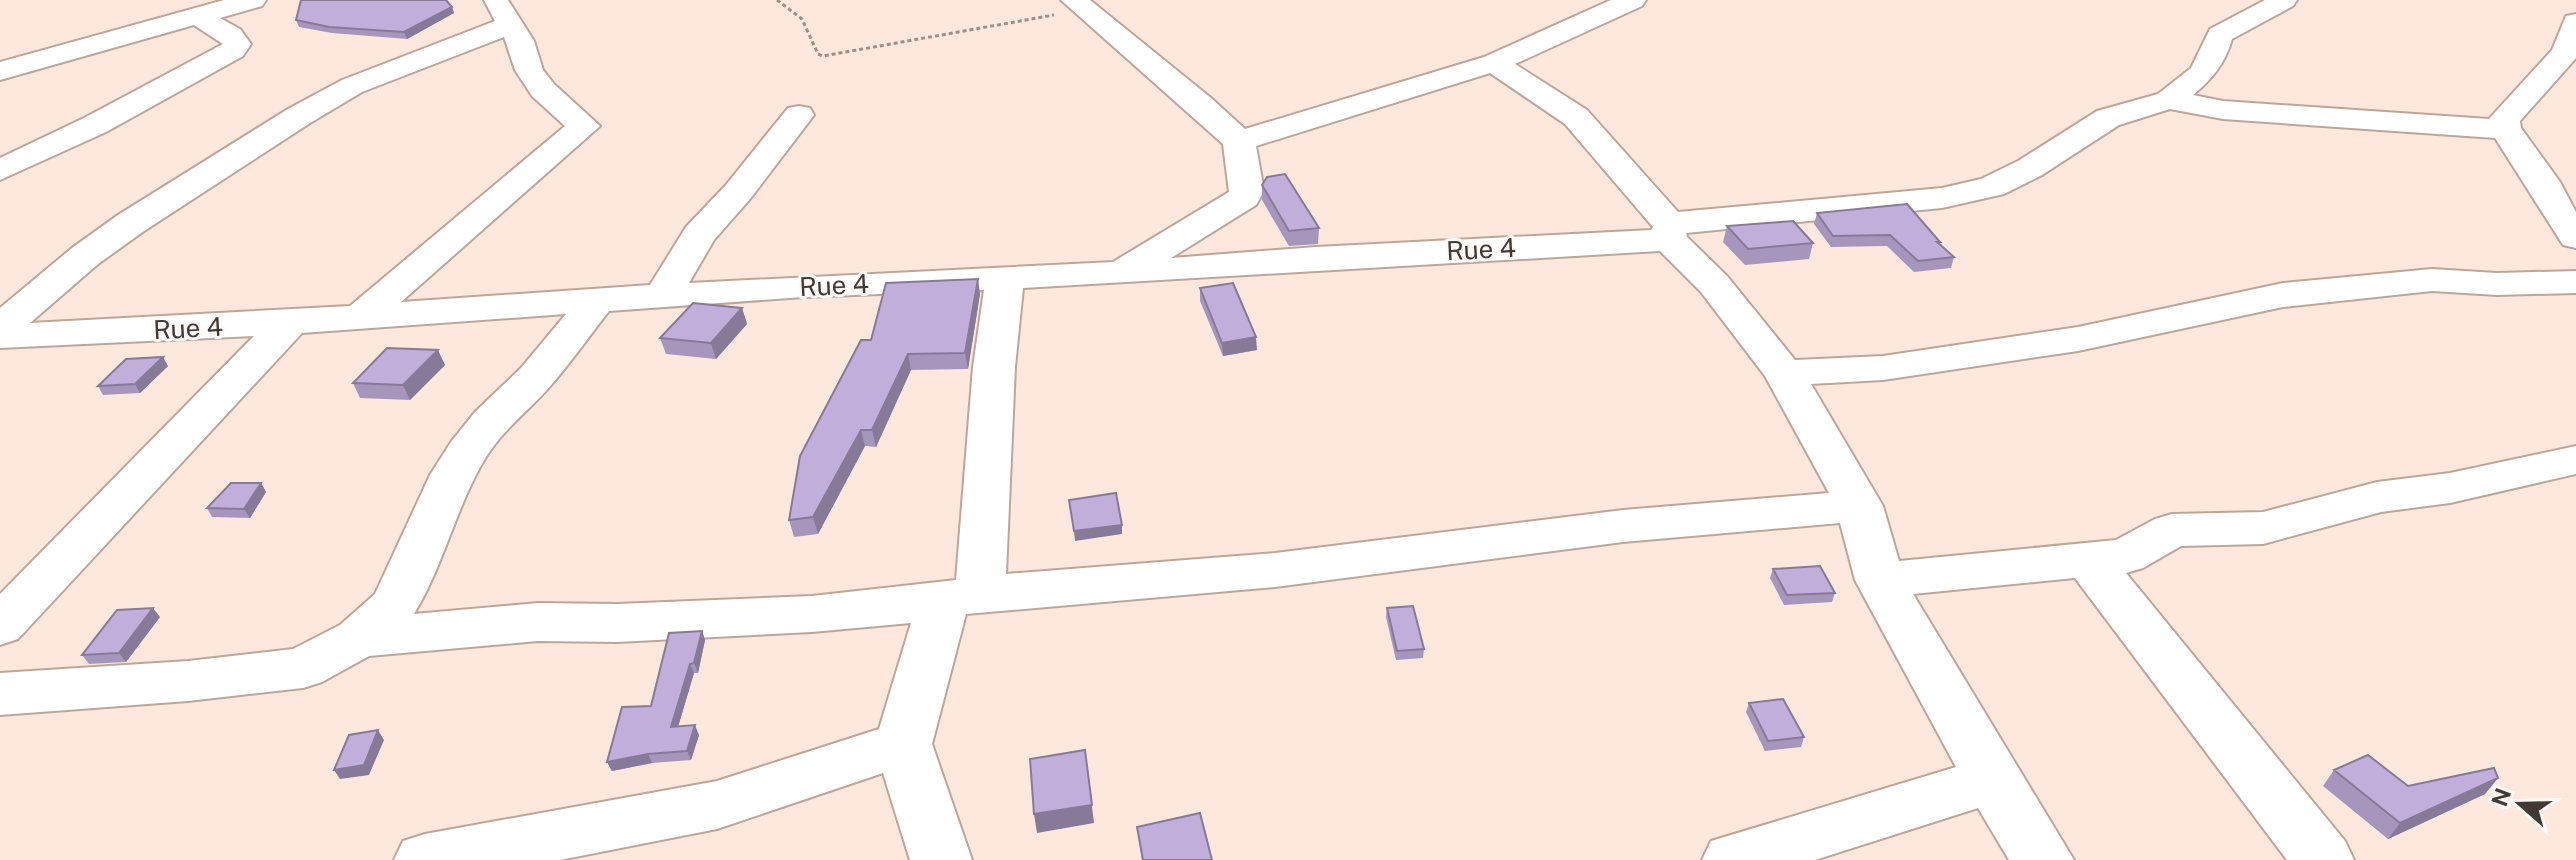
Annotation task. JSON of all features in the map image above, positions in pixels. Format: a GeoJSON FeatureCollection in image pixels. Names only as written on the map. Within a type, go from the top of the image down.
{"type":"FeatureCollection","features":[{"type":"Feature","properties":{"kind":"street"},"geometry":{"type":"LineString","coordinates":[[1239,141],[1494,63],[1633,0]]}},
{"type":"Feature","properties":{"kind":"street"},"geometry":{"type":"LineString","coordinates":[[2169,100],[2201,74],[2213,56],[2220,35],[2284,0]]}},
{"type":"Feature","properties":{"kind":"street"},"geometry":{"type":"LineString","coordinates":[[0,71],[198,16],[240,1]]}},
{"type":"Feature","properties":{"kind":"street"},"geometry":{"type":"LineString","coordinates":[[1083,3],[1239,141],[1247,191],[1244,198],[1120,273]]}},
{"type":"Feature","properties":{"kind":"street"},"geometry":{"type":"LineString","coordinates":[[0,328],[85,256],[131,223],[299,116],[352,86],[503,12],[520,41],[529,70],[543,90],[584,126],[361,317]]}},
{"type":"Feature","properties":{"kind":"street"},"geometry":{"type":"LineString","coordinates":[[0,170],[95,125],[233,50],[237,44],[230,35],[198,16]]}},
{"type":"Feature","properties":{"kind":"street"},"geometry":{"type":"LineString","coordinates":[[2576,22],[2565,53],[2504,120],[2505,129],[2543,182],[2554,206],[2576,237]]}},
{"type":"Feature","properties":{"kind":"street"},"geometry":{"type":"LineString","coordinates":[[1494,63],[1576,117],[1784,373],[1859,506],[1880,580],[1993,780],[2043,860]]}},
{"type":"Feature","properties":{"kind":"street"},"geometry":{"type":"LineString","coordinates":[[2169,100],[2223,110],[2505,129]]}},
{"type":"Feature","properties":{"kind":"street","name":"Rue 4"},"geometry":{"type":"LineString","coordinates":[[0,336],[290,322],[663,295],[1120,273],[1670,233],[1704,218],[1963,195],[1992,187],[2030,168],[2108,118],[2169,100]]}},
{"type":"Feature","properties":{"kind":"street"},"geometry":{"type":"LineString","coordinates":[[663,295],[699,235],[738,192],[799,115]]}},
{"type":"Feature","properties":{"kind":"street"},"geometry":{"type":"LineString","coordinates":[[941,860],[903,744],[962,597],[1005,278]]}},
{"type":"Feature","properties":{"kind":"street"},"geometry":{"type":"LineString","coordinates":[[1784,373],[1883,368],[2078,339],[2283,295],[2432,280],[2497,284],[2576,282]]}},
{"type":"Feature","properties":{"kind":"street"},"geometry":{"type":"LineString","coordinates":[[0,694],[188,681],[303,668],[359,638],[393,607],[453,475],[467,452],[490,421],[536,377],[599,299]]}},
{"type":"Feature","properties":{"kind":"street"},"geometry":{"type":"LineString","coordinates":[[0,626],[290,322]]}},
{"type":"Feature","properties":{"kind":"street"},"geometry":{"type":"LineString","coordinates":[[1880,580],[2126,556],[2172,530],[2246,530],[2276,526],[2377,497],[2567,468]]}},
{"type":"Feature","properties":{"kind":"street"},"geometry":{"type":"LineString","coordinates":[[359,638],[538,622],[659,621],[812,614],[962,597],[1180,580],[1623,526],[1859,506]]}},
{"type":"Feature","properties":{"kind":"street"},"geometry":{"type":"LineString","coordinates":[[2089,561],[2323,860]]}},
{"type":"Feature","properties":{"kind":"street"},"geometry":{"type":"LineString","coordinates":[[425,860],[717,805],[903,744]]}},
{"type":"Feature","properties":{"kind":"street"},"geometry":{"type":"LineString","coordinates":[[1733,860],[1993,780]]}},
{"type":"Feature","properties":{"kind":"path"},"geometry":{"type":"LineString","coordinates":[[777,0],[802,19],[818,54],[823,56],[1083,3]]}},
{"type":"Feature","properties":{"kind":"building"},"geometry":{"type":"Polygon","coordinates":[[[301,0],[446,0],[452,7],[404,32],[329,27],[296,20],[301,0]]]}},
{"type":"Feature","properties":{"kind":"building"},"geometry":{"type":"Polygon","coordinates":[[[1285,174],[1319,228],[1289,231],[1262,185],[1267,177],[1285,174]]]}},
{"type":"Feature","properties":{"kind":"building"},"geometry":{"type":"Polygon","coordinates":[[[1907,204],[1940,242],[1937,242],[1954,257],[1918,261],[1890,235],[1833,236],[1817,213],[1907,204]]]}},
{"type":"Feature","properties":{"kind":"building"},"geometry":{"type":"Polygon","coordinates":[[[1793,221],[1813,243],[1748,249],[1727,226],[1793,221]]]}},
{"type":"Feature","properties":{"kind":"building"},"geometry":{"type":"Polygon","coordinates":[[[978,279],[965,353],[908,354],[872,430],[861,430],[813,517],[789,520],[800,456],[861,340],[871,340],[886,283],[978,279]]]}},
{"type":"Feature","properties":{"kind":"building"},"geometry":{"type":"Polygon","coordinates":[[[1233,283],[1256,337],[1222,343],[1200,288],[1233,283]]]}},
{"type":"Feature","properties":{"kind":"building"},"geometry":{"type":"Polygon","coordinates":[[[693,303],[742,308],[711,343],[660,338],[693,303]]]}},
{"type":"Feature","properties":{"kind":"building"},"geometry":{"type":"Polygon","coordinates":[[[387,348],[438,350],[403,385],[353,383],[387,348]]]}},
{"type":"Feature","properties":{"kind":"building"},"geometry":{"type":"Polygon","coordinates":[[[163,357],[135,384],[98,386],[126,359],[163,357]]]}},
{"type":"Feature","properties":{"kind":"building"},"geometry":{"type":"Polygon","coordinates":[[[231,483],[261,483],[244,509],[207,508],[231,483]]]}},
{"type":"Feature","properties":{"kind":"building"},"geometry":{"type":"Polygon","coordinates":[[[1116,493],[1122,525],[1074,531],[1069,500],[1116,493]]]}},
{"type":"Feature","properties":{"kind":"building"},"geometry":{"type":"Polygon","coordinates":[[[1820,566],[1835,593],[1787,595],[1773,569],[1820,566]]]}},
{"type":"Feature","properties":{"kind":"building"},"geometry":{"type":"Polygon","coordinates":[[[1413,606],[1424,649],[1397,651],[1387,608],[1413,606]]]}},
{"type":"Feature","properties":{"kind":"building"},"geometry":{"type":"Polygon","coordinates":[[[153,608],[119,653],[82,655],[117,610],[153,608]]]}},
{"type":"Feature","properties":{"kind":"building"},"geometry":{"type":"Polygon","coordinates":[[[702,631],[671,727],[695,725],[687,751],[607,762],[622,707],[651,706],[669,633],[702,631]]]}},
{"type":"Feature","properties":{"kind":"building"},"geometry":{"type":"Polygon","coordinates":[[[1783,699],[1804,737],[1768,741],[1749,703],[1783,699]]]}},
{"type":"Feature","properties":{"kind":"building"},"geometry":{"type":"Polygon","coordinates":[[[378,730],[364,765],[334,770],[349,735],[378,730]]]}},
{"type":"Feature","properties":{"kind":"building"},"geometry":{"type":"Polygon","coordinates":[[[1085,750],[1092,805],[1034,814],[1030,759],[1085,750]]]}},
{"type":"Feature","properties":{"kind":"building"},"geometry":{"type":"Polygon","coordinates":[[[2368,755],[2408,786],[2494,768],[2498,778],[2400,823],[2334,770],[2368,755]]]}},
{"type":"Feature","properties":{"kind":"building"},"geometry":{"type":"Polygon","coordinates":[[[1200,813],[1212,860],[1143,860],[1137,827],[1200,813]]]}}]}
